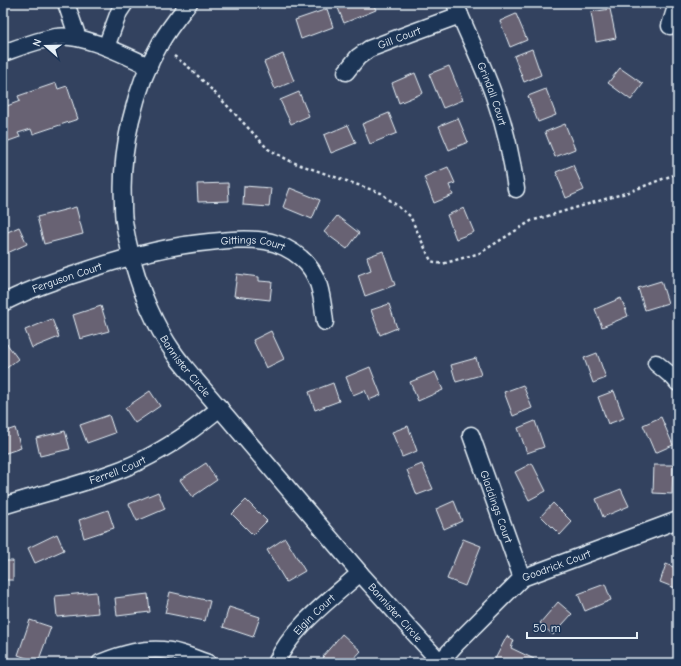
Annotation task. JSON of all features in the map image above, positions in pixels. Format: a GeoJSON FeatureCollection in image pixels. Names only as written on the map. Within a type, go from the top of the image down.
{"type":"FeatureCollection","features":[{"type":"Feature","properties":{"kind":"street"},"geometry":{"type":"LineString","coordinates":[[66,3],[78,38]]}},
{"type":"Feature","properties":{"kind":"street"},"geometry":{"type":"LineString","coordinates":[[106,47],[119,12],[125,3]]}},
{"type":"Feature","properties":{"kind":"street","name":"Bannister Circle"},"geometry":{"type":"LineString","coordinates":[[189,3],[172,24],[160,44],[140,88],[131,116],[122,169],[124,220],[132,257],[149,308],[174,353],[193,377],[360,573],[440,663]]}},
{"type":"Feature","properties":{"kind":"street"},"geometry":{"type":"LineString","coordinates":[[670,26],[678,5]]}},
{"type":"Feature","properties":{"kind":"street","name":"Gill Court"},"geometry":{"type":"LineString","coordinates":[[346,72],[358,57],[369,50],[411,33],[457,9]]}},
{"type":"Feature","properties":{"kind":"street","name":"Grindall Court"},"geometry":{"type":"LineString","coordinates":[[457,9],[496,102],[513,166],[516,189]]}},
{"type":"Feature","properties":{"kind":"street"},"geometry":{"type":"LineString","coordinates":[[3,53],[35,42],[56,37],[67,37],[78,38],[106,47],[149,66]]}},
{"type":"Feature","properties":{"kind":"street","name":"Gittings Court"},"geometry":{"type":"LineString","coordinates":[[132,257],[156,250],[231,239],[268,242],[283,247],[301,258],[312,269],[318,280],[325,322]]}},
{"type":"Feature","properties":{"kind":"street","name":"Ferguson Court"},"geometry":{"type":"LineString","coordinates":[[3,303],[19,294],[41,286],[105,264],[132,257]]}},
{"type":"Feature","properties":{"kind":"street"},"geometry":{"type":"LineString","coordinates":[[656,363],[678,383]]}},
{"type":"Feature","properties":{"kind":"street","name":"Ferrell Court"},"geometry":{"type":"LineString","coordinates":[[3,506],[85,482],[114,472],[143,459],[188,433],[220,408]]}},
{"type":"Feature","properties":{"kind":"street","name":"Gladdings Court"},"geometry":{"type":"LineString","coordinates":[[471,435],[522,578]]}},
{"type":"Feature","properties":{"kind":"street","name":"Goodrick Court"},"geometry":{"type":"LineString","coordinates":[[440,663],[463,637],[522,578],[678,520]]}},
{"type":"Feature","properties":{"kind":"street","name":"Elgin Court"},"geometry":{"type":"LineString","coordinates":[[276,663],[294,634],[360,573]]}},
{"type":"Feature","properties":{"kind":"street"},"geometry":{"type":"LineString","coordinates":[[100,663],[122,654],[137,651],[159,650],[189,656],[208,663]]}},
{"type":"Feature","properties":{"kind":"path"},"geometry":{"type":"LineString","coordinates":[[174,56],[191,69],[268,149],[292,162],[381,193],[410,216],[431,261],[442,264],[480,253],[531,221],[629,192],[678,173]]}},
{"type":"Feature","properties":{"kind":"building"},"geometry":{"type":"Polygon","coordinates":[[[336,3],[373,3],[376,10],[344,23],[336,3]]]}},
{"type":"Feature","properties":{"kind":"building"},"geometry":{"type":"Polygon","coordinates":[[[491,3],[504,3],[492,7],[491,3]]]}},
{"type":"Feature","properties":{"kind":"building"},"geometry":{"type":"Polygon","coordinates":[[[327,9],[333,27],[301,39],[295,20],[327,9]]]}},
{"type":"Feature","properties":{"kind":"building"},"geometry":{"type":"Polygon","coordinates":[[[610,9],[616,38],[596,42],[591,12],[610,9]]]}},
{"type":"Feature","properties":{"kind":"building"},"geometry":{"type":"Polygon","coordinates":[[[516,14],[527,40],[510,47],[500,21],[516,14]]]}},
{"type":"Feature","properties":{"kind":"building"},"geometry":{"type":"Polygon","coordinates":[[[532,49],[541,75],[524,82],[514,56],[532,49]]]}},
{"type":"Feature","properties":{"kind":"building"},"geometry":{"type":"Polygon","coordinates":[[[283,54],[294,81],[275,89],[264,62],[283,54]]]}},
{"type":"Feature","properties":{"kind":"building"},"geometry":{"type":"Polygon","coordinates":[[[449,66],[463,100],[443,108],[429,74],[449,66]]]}},
{"type":"Feature","properties":{"kind":"building"},"geometry":{"type":"Polygon","coordinates":[[[620,68],[643,84],[631,100],[608,83],[620,68]]]}},
{"type":"Feature","properties":{"kind":"building"},"geometry":{"type":"Polygon","coordinates":[[[415,73],[423,93],[399,103],[392,83],[415,73]]]}},
{"type":"Feature","properties":{"kind":"building"},"geometry":{"type":"Polygon","coordinates":[[[56,83],[58,89],[67,86],[78,119],[33,134],[31,129],[18,133],[20,137],[3,143],[3,97],[7,106],[20,101],[18,96],[56,83]]]}},
{"type":"Feature","properties":{"kind":"building"},"geometry":{"type":"Polygon","coordinates":[[[546,89],[556,115],[538,122],[528,96],[546,89]]]}},
{"type":"Feature","properties":{"kind":"building"},"geometry":{"type":"Polygon","coordinates":[[[299,92],[309,116],[291,124],[280,100],[299,92]]]}},
{"type":"Feature","properties":{"kind":"building"},"geometry":{"type":"Polygon","coordinates":[[[389,113],[397,133],[370,144],[362,124],[389,113]]]}},
{"type":"Feature","properties":{"kind":"building"},"geometry":{"type":"Polygon","coordinates":[[[458,118],[468,142],[449,150],[439,126],[458,118]]]}},
{"type":"Feature","properties":{"kind":"building"},"geometry":{"type":"Polygon","coordinates":[[[565,124],[575,149],[555,157],[545,132],[565,124]]]}},
{"type":"Feature","properties":{"kind":"building"},"geometry":{"type":"Polygon","coordinates":[[[348,125],[356,143],[331,153],[324,135],[348,125]]]}},
{"type":"Feature","properties":{"kind":"building"},"geometry":{"type":"Polygon","coordinates":[[[573,165],[584,190],[566,198],[556,172],[573,165]]]}},
{"type":"Feature","properties":{"kind":"building"},"geometry":{"type":"Polygon","coordinates":[[[448,167],[455,183],[449,185],[453,195],[434,203],[424,177],[448,167]]]}},
{"type":"Feature","properties":{"kind":"building"},"geometry":{"type":"Polygon","coordinates":[[[228,183],[229,201],[198,202],[197,184],[228,183]]]}},
{"type":"Feature","properties":{"kind":"building"},"geometry":{"type":"Polygon","coordinates":[[[244,186],[271,188],[269,207],[243,205],[244,186]]]}},
{"type":"Feature","properties":{"kind":"building"},"geometry":{"type":"Polygon","coordinates":[[[290,188],[320,200],[312,219],[283,207],[290,188]]]}},
{"type":"Feature","properties":{"kind":"building"},"geometry":{"type":"Polygon","coordinates":[[[76,207],[83,234],[44,244],[37,217],[76,207]]]}},
{"type":"Feature","properties":{"kind":"building"},"geometry":{"type":"Polygon","coordinates":[[[464,208],[474,232],[456,239],[447,215],[464,208]]]}},
{"type":"Feature","properties":{"kind":"building"},"geometry":{"type":"Polygon","coordinates":[[[337,216],[359,233],[347,249],[324,232],[337,216]]]}},
{"type":"Feature","properties":{"kind":"building"},"geometry":{"type":"Polygon","coordinates":[[[19,227],[27,244],[3,255],[3,234],[19,227]]]}},
{"type":"Feature","properties":{"kind":"building"},"geometry":{"type":"Polygon","coordinates":[[[383,251],[395,285],[365,296],[358,275],[371,270],[367,257],[383,251]]]}},
{"type":"Feature","properties":{"kind":"building"},"geometry":{"type":"Polygon","coordinates":[[[237,274],[259,277],[259,281],[272,282],[270,300],[234,296],[237,274]]]}},
{"type":"Feature","properties":{"kind":"building"},"geometry":{"type":"Polygon","coordinates":[[[661,281],[668,303],[645,310],[638,288],[661,281]]]}},
{"type":"Feature","properties":{"kind":"building"},"geometry":{"type":"Polygon","coordinates":[[[621,298],[628,316],[602,327],[595,309],[621,298]]]}},
{"type":"Feature","properties":{"kind":"building"},"geometry":{"type":"Polygon","coordinates":[[[389,304],[397,328],[380,335],[371,310],[389,304]]]}},
{"type":"Feature","properties":{"kind":"building"},"geometry":{"type":"Polygon","coordinates":[[[101,306],[109,331],[80,339],[73,315],[101,306]]]}},
{"type":"Feature","properties":{"kind":"building"},"geometry":{"type":"Polygon","coordinates":[[[52,319],[59,337],[32,348],[25,330],[52,319]]]}},
{"type":"Feature","properties":{"kind":"building"},"geometry":{"type":"Polygon","coordinates":[[[271,331],[284,359],[266,368],[253,340],[271,331]]]}},
{"type":"Feature","properties":{"kind":"building"},"geometry":{"type":"Polygon","coordinates":[[[7,344],[18,359],[3,371],[3,347],[7,344]]]}},
{"type":"Feature","properties":{"kind":"building"},"geometry":{"type":"Polygon","coordinates":[[[597,353],[606,378],[593,383],[584,358],[597,353]]]}},
{"type":"Feature","properties":{"kind":"building"},"geometry":{"type":"Polygon","coordinates":[[[476,358],[481,375],[456,382],[451,365],[476,358]]]}},
{"type":"Feature","properties":{"kind":"building"},"geometry":{"type":"Polygon","coordinates":[[[370,367],[381,395],[369,400],[365,390],[353,395],[346,377],[370,367]]]}},
{"type":"Feature","properties":{"kind":"building"},"geometry":{"type":"Polygon","coordinates":[[[435,372],[443,390],[418,401],[410,382],[435,372]]]}},
{"type":"Feature","properties":{"kind":"building"},"geometry":{"type":"Polygon","coordinates":[[[333,383],[339,401],[315,410],[309,392],[333,383]]]}},
{"type":"Feature","properties":{"kind":"building"},"geometry":{"type":"Polygon","coordinates":[[[523,385],[532,408],[513,416],[504,392],[523,385]]]}},
{"type":"Feature","properties":{"kind":"building"},"geometry":{"type":"Polygon","coordinates":[[[150,391],[160,406],[135,423],[125,408],[150,391]]]}},
{"type":"Feature","properties":{"kind":"building"},"geometry":{"type":"Polygon","coordinates":[[[614,391],[624,418],[608,424],[598,397],[614,391]]]}},
{"type":"Feature","properties":{"kind":"building"},"geometry":{"type":"Polygon","coordinates":[[[109,415],[115,433],[87,443],[80,425],[109,415]]]}},
{"type":"Feature","properties":{"kind":"building"},"geometry":{"type":"Polygon","coordinates":[[[661,417],[673,445],[655,453],[643,425],[661,417]]]}},
{"type":"Feature","properties":{"kind":"building"},"geometry":{"type":"Polygon","coordinates":[[[535,421],[544,447],[527,453],[518,428],[535,421]]]}},
{"type":"Feature","properties":{"kind":"building"},"geometry":{"type":"Polygon","coordinates":[[[408,426],[417,451],[402,457],[392,432],[408,426]]]}},
{"type":"Feature","properties":{"kind":"building"},"geometry":{"type":"Polygon","coordinates":[[[15,428],[21,448],[3,454],[3,432],[15,428]]]}},
{"type":"Feature","properties":{"kind":"building"},"geometry":{"type":"Polygon","coordinates":[[[65,431],[70,449],[40,456],[36,438],[65,431]]]}},
{"type":"Feature","properties":{"kind":"building"},"geometry":{"type":"Polygon","coordinates":[[[206,463],[217,480],[192,497],[180,480],[206,463]]]}},
{"type":"Feature","properties":{"kind":"building"},"geometry":{"type":"Polygon","coordinates":[[[532,463],[546,491],[529,500],[515,472],[532,463]]]}},
{"type":"Feature","properties":{"kind":"building"},"geometry":{"type":"Polygon","coordinates":[[[422,464],[433,489],[417,495],[407,470],[422,464]]]}},
{"type":"Feature","properties":{"kind":"building"},"geometry":{"type":"Polygon","coordinates":[[[654,465],[673,465],[672,494],[653,493],[654,465]]]}},
{"type":"Feature","properties":{"kind":"building"},"geometry":{"type":"Polygon","coordinates":[[[621,489],[629,506],[603,517],[596,499],[621,489]]]}},
{"type":"Feature","properties":{"kind":"building"},"geometry":{"type":"Polygon","coordinates":[[[158,492],[165,509],[137,521],[129,504],[158,492]]]}},
{"type":"Feature","properties":{"kind":"building"},"geometry":{"type":"Polygon","coordinates":[[[246,500],[267,521],[253,535],[232,514],[246,500]]]}},
{"type":"Feature","properties":{"kind":"building"},"geometry":{"type":"Polygon","coordinates":[[[454,501],[462,521],[444,529],[436,509],[454,501]]]}},
{"type":"Feature","properties":{"kind":"building"},"geometry":{"type":"Polygon","coordinates":[[[553,503],[572,522],[560,535],[541,516],[553,503]]]}},
{"type":"Feature","properties":{"kind":"building"},"geometry":{"type":"Polygon","coordinates":[[[108,510],[114,528],[84,538],[79,520],[108,510]]]}},
{"type":"Feature","properties":{"kind":"building"},"geometry":{"type":"Polygon","coordinates":[[[57,534],[64,550],[35,563],[28,548],[57,534]]]}},
{"type":"Feature","properties":{"kind":"building"},"geometry":{"type":"Polygon","coordinates":[[[285,538],[305,571],[286,582],[267,550],[285,538]]]}},
{"type":"Feature","properties":{"kind":"building"},"geometry":{"type":"Polygon","coordinates":[[[463,539],[481,546],[465,586],[447,579],[463,539]]]}},
{"type":"Feature","properties":{"kind":"building"},"geometry":{"type":"Polygon","coordinates":[[[3,561],[13,561],[13,580],[3,580],[3,561]]]}},
{"type":"Feature","properties":{"kind":"building"},"geometry":{"type":"Polygon","coordinates":[[[666,564],[678,569],[678,589],[660,582],[666,564]]]}},
{"type":"Feature","properties":{"kind":"building"},"geometry":{"type":"Polygon","coordinates":[[[605,584],[611,600],[585,611],[578,594],[605,584]]]}},
{"type":"Feature","properties":{"kind":"building"},"geometry":{"type":"Polygon","coordinates":[[[96,592],[98,613],[57,617],[55,596],[96,592]]]}},
{"type":"Feature","properties":{"kind":"building"},"geometry":{"type":"Polygon","coordinates":[[[170,592],[210,601],[205,621],[165,613],[170,592]]]}},
{"type":"Feature","properties":{"kind":"building"},"geometry":{"type":"Polygon","coordinates":[[[148,594],[150,612],[117,616],[115,598],[148,594]]]}},
{"type":"Feature","properties":{"kind":"building"},"geometry":{"type":"Polygon","coordinates":[[[558,602],[572,614],[553,635],[540,623],[558,602]]]}},
{"type":"Feature","properties":{"kind":"building"},"geometry":{"type":"Polygon","coordinates":[[[229,607],[260,617],[253,637],[223,627],[229,607]]]}},
{"type":"Feature","properties":{"kind":"building"},"geometry":{"type":"Polygon","coordinates":[[[30,620],[51,627],[38,662],[18,655],[30,620]]]}},
{"type":"Feature","properties":{"kind":"building"},"geometry":{"type":"Polygon","coordinates":[[[342,634],[361,651],[350,663],[318,663],[324,657],[323,656],[342,634]]]}},
{"type":"Feature","properties":{"kind":"building"},"geometry":{"type":"Polygon","coordinates":[[[507,636],[514,640],[511,648],[534,659],[531,663],[498,663],[494,661],[507,636]]]}}]}
